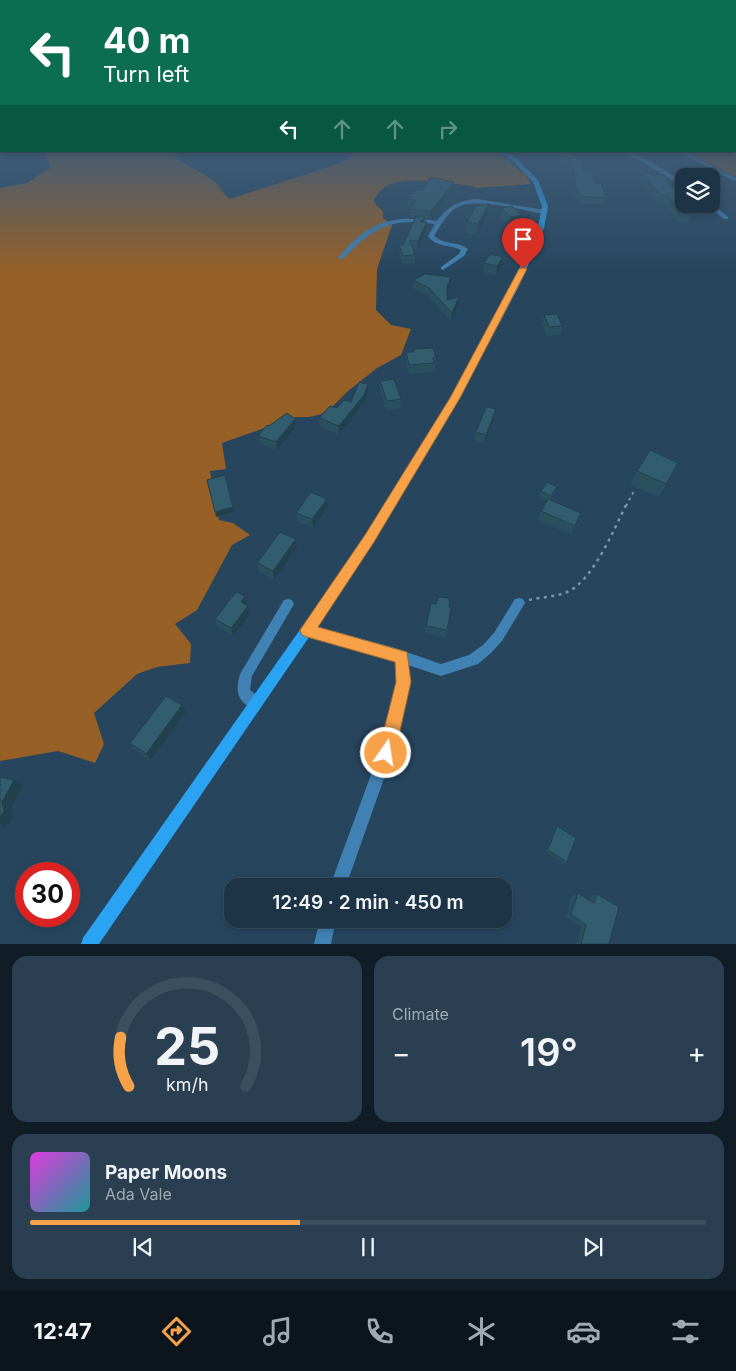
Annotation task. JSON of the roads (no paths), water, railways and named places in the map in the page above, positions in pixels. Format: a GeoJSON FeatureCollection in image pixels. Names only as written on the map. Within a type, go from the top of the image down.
{"type":"FeatureCollection","features":[{"type":"Feature","properties":{"kind":"main road"},"geometry":{"type":"LineString","coordinates":[[89,944],[370,539],[465,380],[542,228],[545,212],[544,200],[538,186]]}},
{"type":"Feature","properties":{"kind":"street"},"geometry":{"type":"LineString","coordinates":[[443,268],[462,255],[465,249],[460,246],[440,243],[432,239],[438,224],[453,208],[469,200],[483,200],[545,212]]}},
{"type":"Feature","properties":{"kind":"street"},"geometry":{"type":"LineString","coordinates":[[720,213],[726,218]]}},
{"type":"Feature","properties":{"kind":"street"},"geometry":{"type":"LineString","coordinates":[[341,258],[352,245],[392,222],[410,220],[438,224]]}},
{"type":"Feature","properties":{"kind":"street"},"geometry":{"type":"LineString","coordinates":[[307,630],[441,670],[472,660],[498,637],[519,603]]}},
{"type":"Feature","properties":{"kind":"street"},"geometry":{"type":"LineString","coordinates":[[255,703],[244,693],[243,686],[246,674],[288,604]]}},
{"type":"Feature","properties":{"kind":"street"},"geometry":{"type":"LineString","coordinates":[[341,878],[386,753],[404,682],[402,657]]}},
{"type":"Feature","properties":{"kind":"street"},"geometry":{"type":"LineString","coordinates":[[322,944],[326,928]]}}]}
